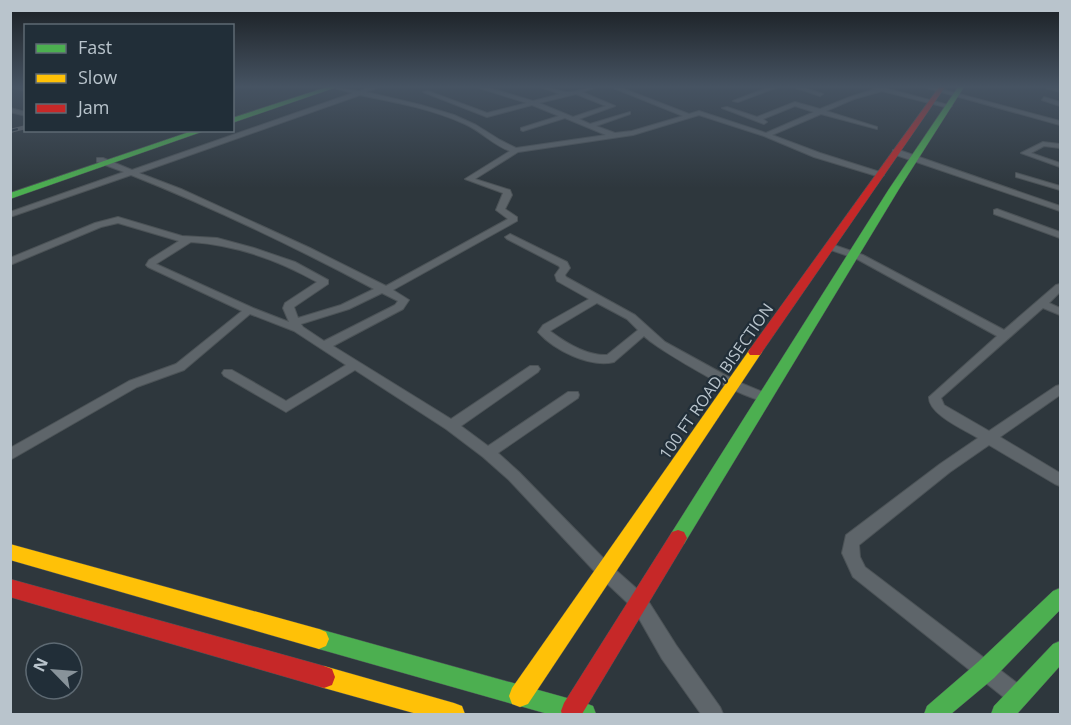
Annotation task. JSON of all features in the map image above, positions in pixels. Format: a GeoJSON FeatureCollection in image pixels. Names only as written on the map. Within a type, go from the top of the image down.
{"type":"FeatureCollection","features":[{"type":"Feature","properties":{"kind":"street"},"geometry":{"type":"LineString","coordinates":[[10,215],[279,121]]}},
{"type":"Feature","properties":{"kind":"street"},"geometry":{"type":"LineString","coordinates":[[462,121],[508,148],[516,150],[615,136],[670,121]]}},
{"type":"Feature","properties":{"kind":"street"},"geometry":{"type":"LineString","coordinates":[[523,129],[558,121]]}},
{"type":"Feature","properties":{"kind":"street"},"geometry":{"type":"LineString","coordinates":[[577,121],[615,136]]}},
{"type":"Feature","properties":{"kind":"street"},"geometry":{"type":"LineString","coordinates":[[590,126],[605,121]]}},
{"type":"Feature","properties":{"kind":"street"},"geometry":{"type":"LineString","coordinates":[[724,121],[880,175]]}},
{"type":"Feature","properties":{"kind":"street"},"geometry":{"type":"LineString","coordinates":[[758,121],[782,129]]}},
{"type":"Feature","properties":{"kind":"street"},"geometry":{"type":"LineString","coordinates":[[765,135],[801,121]]}},
{"type":"Feature","properties":{"kind":"street"},"geometry":{"type":"LineString","coordinates":[[851,121],[875,128]]}},
{"type":"Feature","properties":{"kind":"street","name":"100 FT ROAD, BISECTION"},"geometry":{"type":"LineString","coordinates":[[520,696],[732,384],[918,121]]}},
{"type":"Feature","properties":{"kind":"street"},"geometry":{"type":"LineString","coordinates":[[10,552],[579,713],[639,602],[938,121]]}},
{"type":"Feature","properties":{"kind":"street"},"geometry":{"type":"LineString","coordinates":[[10,196],[184,132]]}},
{"type":"Feature","properties":{"kind":"street"},"geometry":{"type":"LineString","coordinates":[[10,190],[198,132]]}},
{"type":"Feature","properties":{"kind":"street"},"geometry":{"type":"LineString","coordinates":[[1060,146],[1042,144],[1025,153],[1060,165]]}},
{"type":"Feature","properties":{"kind":"street"},"geometry":{"type":"LineString","coordinates":[[297,326],[384,289],[514,219],[500,210],[508,193],[469,179],[516,150]]}},
{"type":"Feature","properties":{"kind":"street"},"geometry":{"type":"LineString","coordinates":[[896,152],[1060,209]]}},
{"type":"Feature","properties":{"kind":"street"},"geometry":{"type":"LineString","coordinates":[[103,162],[178,191],[307,250],[402,298],[402,305],[323,346]]}},
{"type":"Feature","properties":{"kind":"street"},"geometry":{"type":"LineString","coordinates":[[1019,176],[1060,188]]}},
{"type":"Feature","properties":{"kind":"street"},"geometry":{"type":"LineString","coordinates":[[997,212],[1060,235]]}},
{"type":"Feature","properties":{"kind":"street"},"geometry":{"type":"LineString","coordinates":[[10,262],[98,225],[118,220],[188,240],[218,242],[292,264],[323,281],[323,284],[289,304],[288,308],[297,326]]}},
{"type":"Feature","properties":{"kind":"street"},"geometry":{"type":"LineString","coordinates":[[510,237],[564,264],[565,268],[560,274],[561,279],[631,317],[651,339],[732,384],[765,398]]}},
{"type":"Feature","properties":{"kind":"street"},"geometry":{"type":"LineString","coordinates":[[188,240],[152,262],[151,266],[249,310],[297,326],[353,366],[451,426],[488,453],[514,476],[604,570],[639,602],[674,660],[713,714]]}},
{"type":"Feature","properties":{"kind":"street"},"geometry":{"type":"LineString","coordinates":[[831,247],[854,254],[1004,335]]}},
{"type":"Feature","properties":{"kind":"street"},"geometry":{"type":"LineString","coordinates":[[1060,287],[935,397],[939,408],[1060,480]]}},
{"type":"Feature","properties":{"kind":"street"},"geometry":{"type":"LineString","coordinates":[[596,299],[547,327],[544,332],[592,359],[605,360],[610,359],[644,330]]}},
{"type":"Feature","properties":{"kind":"street"},"geometry":{"type":"LineString","coordinates":[[1043,304],[1060,312]]}},
{"type":"Feature","properties":{"kind":"street"},"geometry":{"type":"LineString","coordinates":[[10,455],[133,384],[180,368],[249,310]]}},
{"type":"Feature","properties":{"kind":"street"},"geometry":{"type":"LineString","coordinates":[[228,373],[286,407],[353,366]]}},
{"type":"Feature","properties":{"kind":"street"},"geometry":{"type":"LineString","coordinates":[[451,426],[534,369]]}},
{"type":"Feature","properties":{"kind":"street"},"geometry":{"type":"LineString","coordinates":[[1019,697],[859,572],[851,560],[849,550],[852,540],[989,437],[1060,390]]}},
{"type":"Feature","properties":{"kind":"street"},"geometry":{"type":"LineString","coordinates":[[488,453],[573,395]]}},
{"type":"Feature","properties":{"kind":"street"},"geometry":{"type":"LineString","coordinates":[[10,588],[454,714]]}},
{"type":"Feature","properties":{"kind":"street"},"geometry":{"type":"LineString","coordinates":[[935,714],[986,670],[1060,597]]}},
{"type":"Feature","properties":{"kind":"street"},"geometry":{"type":"LineString","coordinates":[[1002,714],[1060,651]]}},
{"type":"Feature","properties":{"kind":"railway"},"geometry":{"type":"LineString","coordinates":[[10,131],[24,128]]}},
{"type":"Feature","properties":{"kind":"traffic: fast"},"geometry":{"type":"LineString","coordinates":[[678,538],[894,189],[939,121]]}},
{"type":"Feature","properties":{"kind":"traffic: fast"},"geometry":{"type":"LineString","coordinates":[[10,196],[198,132]]}},
{"type":"Feature","properties":{"kind":"traffic: fast"},"geometry":{"type":"LineString","coordinates":[[935,714],[986,670],[1060,597]]}},
{"type":"Feature","properties":{"kind":"traffic: fast"},"geometry":{"type":"LineString","coordinates":[[319,639],[585,714]]}},
{"type":"Feature","properties":{"kind":"traffic: fast"},"geometry":{"type":"LineString","coordinates":[[1002,714],[1060,651]]}},
{"type":"Feature","properties":{"kind":"traffic: slow"},"geometry":{"type":"LineString","coordinates":[[520,696],[755,352]]}},
{"type":"Feature","properties":{"kind":"traffic: slow"},"geometry":{"type":"LineString","coordinates":[[10,552],[319,639]]}},
{"type":"Feature","properties":{"kind":"traffic: slow"},"geometry":{"type":"LineString","coordinates":[[324,677],[454,714]]}},
{"type":"Feature","properties":{"kind":"traffic: jam"},"geometry":{"type":"LineString","coordinates":[[755,352],[918,121]]}},
{"type":"Feature","properties":{"kind":"traffic: jam"},"geometry":{"type":"LineString","coordinates":[[572,711],[678,538]]}},
{"type":"Feature","properties":{"kind":"traffic: jam"},"geometry":{"type":"LineString","coordinates":[[10,588],[324,677]]}}]}
